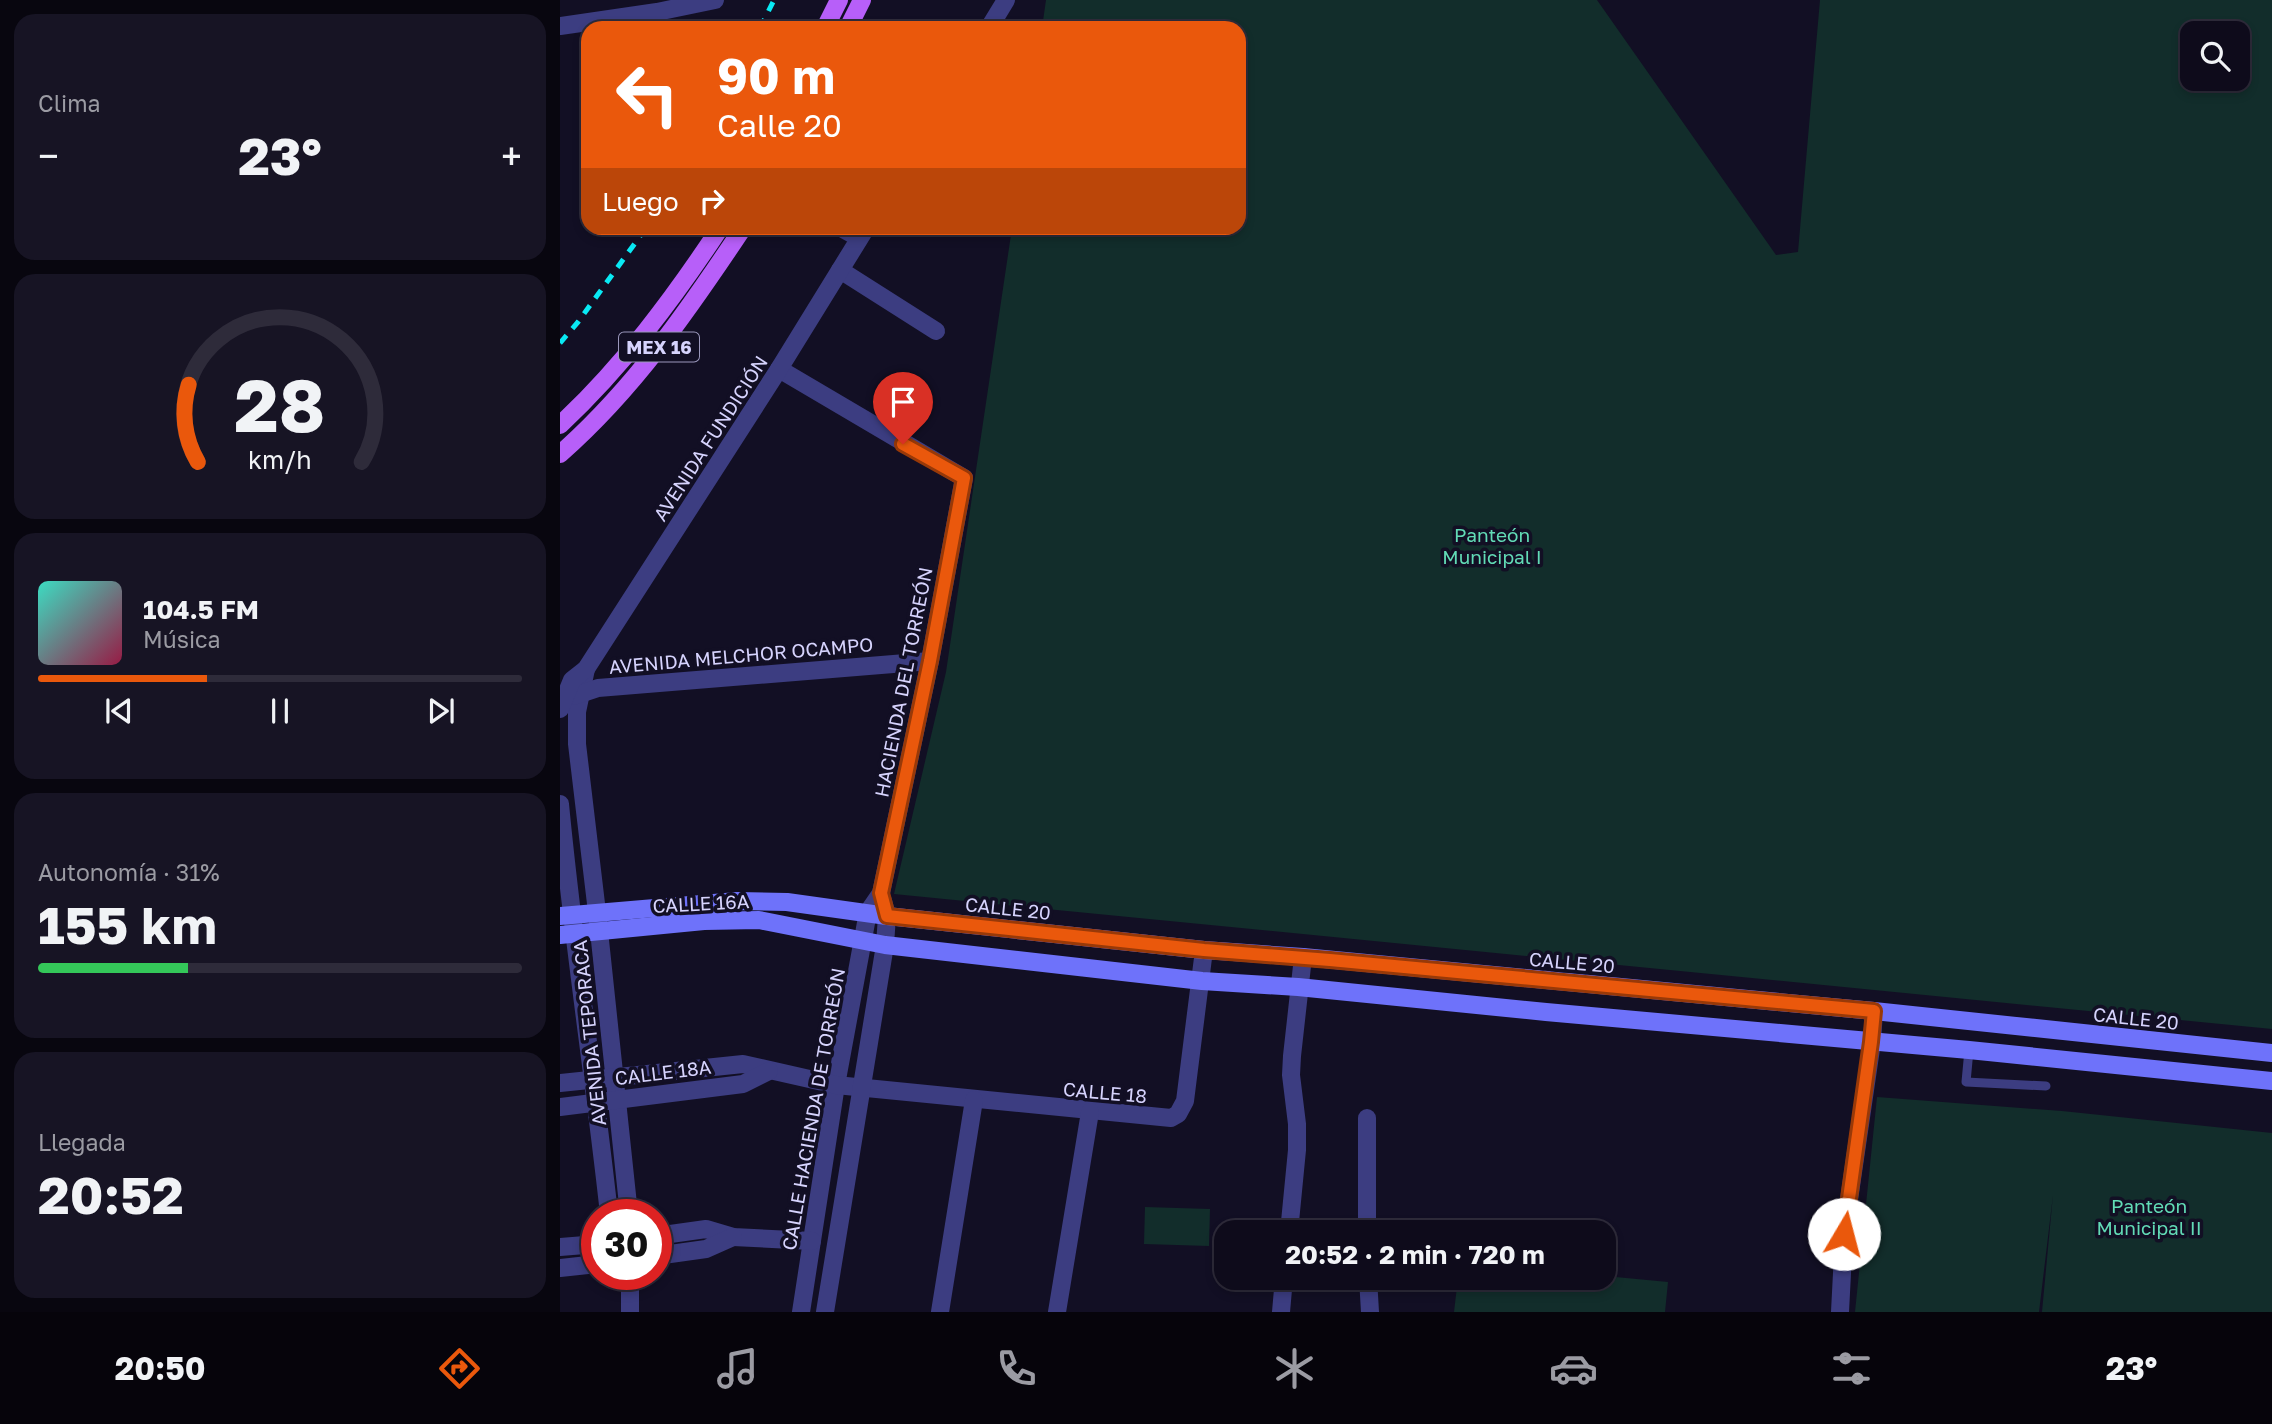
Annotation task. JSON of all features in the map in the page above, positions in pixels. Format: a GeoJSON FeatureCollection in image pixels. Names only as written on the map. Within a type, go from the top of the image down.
{"type":"FeatureCollection","features":[{"type":"Feature","properties":{"kind":"main road"},"geometry":{"type":"LineString","coordinates":[[828,21],[839,0]]}},
{"type":"Feature","properties":{"kind":"main road"},"geometry":{"type":"LineString","coordinates":[[852,21],[862,0]]}},
{"type":"Feature","properties":{"kind":"main road","name":"MEX 16"},"geometry":{"type":"LineString","coordinates":[[560,425],[598,390],[639,341],[680,288],[715,235]]}},
{"type":"Feature","properties":{"kind":"main road","name":"MEX 16"},"geometry":{"type":"LineString","coordinates":[[560,454],[611,405],[655,354],[738,235]]}},
{"type":"Feature","properties":{"kind":"main road","name":"CALLE 16A"},"geometry":{"type":"LineString","coordinates":[[565,916],[757,900],[868,912]]}},
{"type":"Feature","properties":{"kind":"main road","name":"CALLE 20"},"geometry":{"type":"LineString","coordinates":[[868,912],[1204,950],[1874,1011],[2272,1053]]}},
{"type":"Feature","properties":{"kind":"main road","name":"CALLE 16A"},"geometry":{"type":"LineString","coordinates":[[566,934],[748,920],[784,924],[885,945]]}},
{"type":"Feature","properties":{"kind":"main road"},"geometry":{"type":"LineString","coordinates":[[1054,964],[1058,934]]}},
{"type":"Feature","properties":{"kind":"main road"},"geometry":{"type":"LineString","coordinates":[[885,945],[1202,981],[1298,987],[1969,1049],[2272,1081]]}},
{"type":"Feature","properties":{"kind":"main road"},"geometry":{"type":"LineString","coordinates":[[1593,1016],[1598,985]]}},
{"type":"Feature","properties":{"kind":"main road"},"geometry":{"type":"LineString","coordinates":[[2055,1059],[2058,1031]]}},
{"type":"Feature","properties":{"kind":"street"},"geometry":{"type":"LineString","coordinates":[[595,21],[715,0]]}},
{"type":"Feature","properties":{"kind":"street"},"geometry":{"type":"LineString","coordinates":[[993,21],[1006,0]]}},
{"type":"Feature","properties":{"kind":"street"},"geometry":{"type":"LineString","coordinates":[[560,26],[581,23]]}},
{"type":"Feature","properties":{"kind":"street","name":"AVENIDA FUNDICIÓN"},"geometry":{"type":"LineString","coordinates":[[574,689],[779,369],[860,235]]}},
{"type":"Feature","properties":{"kind":"street"},"geometry":{"type":"LineString","coordinates":[[839,270],[936,331]]}},
{"type":"Feature","properties":{"kind":"street","name":"HACIENDA DEL TORREÓN"},"geometry":{"type":"LineString","coordinates":[[779,369],[964,478],[930,661],[881,893],[868,912]]}},
{"type":"Feature","properties":{"kind":"street","name":"AVENIDA MELCHOR OCAMPO"},"geometry":{"type":"LineString","coordinates":[[574,689],[930,661]]}},
{"type":"Feature","properties":{"kind":"street","name":"AVENIDA TEPORACA"},"geometry":{"type":"LineString","coordinates":[[574,689],[577,744],[627,1199]]}},
{"type":"Feature","properties":{"kind":"street","name":"AVENIDA TEPORACA"},"geometry":{"type":"LineString","coordinates":[[560,804],[566,934],[597,1102],[608,1199]]}},
{"type":"Feature","properties":{"kind":"street","name":"HACIENDA DEL TORREÓN"},"geometry":{"type":"LineString","coordinates":[[881,893],[887,916]]}},
{"type":"Feature","properties":{"kind":"street","name":"CALLE HACIENDA DE TORREÓN"},"geometry":{"type":"LineString","coordinates":[[801,1312],[836,1085],[868,912]]}},
{"type":"Feature","properties":{"kind":"street"},"geometry":{"type":"LineString","coordinates":[[825,1312],[885,945],[887,916]]}},
{"type":"Feature","properties":{"kind":"street","name":"CALLE 18"},"geometry":{"type":"LineString","coordinates":[[862,1087],[1090,1112],[1171,1118],[1178,1114],[1185,1101],[1204,950]]}},
{"type":"Feature","properties":{"kind":"street"},"geometry":{"type":"LineString","coordinates":[[1290,1220],[1297,1150],[1297,1124],[1291,1076],[1303,957]]}},
{"type":"Feature","properties":{"kind":"street"},"geometry":{"type":"LineString","coordinates":[[1840,1312],[1844,1234],[1874,1011]]}},
{"type":"Feature","properties":{"kind":"street","name":"CALLE 18A"},"geometry":{"type":"LineString","coordinates":[[560,1083],[743,1063],[836,1085],[862,1087]]}},
{"type":"Feature","properties":{"kind":"street","name":"CALLE 18A"},"geometry":{"type":"LineString","coordinates":[[560,1107],[743,1084],[769,1071]]}},
{"type":"Feature","properties":{"kind":"street"},"geometry":{"type":"LineString","coordinates":[[940,1312],[974,1100]]}},
{"type":"Feature","properties":{"kind":"street"},"geometry":{"type":"LineString","coordinates":[[1058,1312],[1090,1112]]}},
{"type":"Feature","properties":{"kind":"street"},"geometry":{"type":"LineString","coordinates":[[1367,1118],[1367,1220]]}},
{"type":"Feature","properties":{"kind":"street"},"geometry":{"type":"LineString","coordinates":[[672,1234],[706,1229],[733,1237],[812,1241]]}},
{"type":"Feature","properties":{"kind":"street"},"geometry":{"type":"LineString","coordinates":[[672,1254],[706,1249],[733,1237]]}},
{"type":"Feature","properties":{"kind":"street"},"geometry":{"type":"LineString","coordinates":[[560,1247],[581,1245]]}},
{"type":"Feature","properties":{"kind":"street"},"geometry":{"type":"LineString","coordinates":[[560,1268],[581,1266]]}},
{"type":"Feature","properties":{"kind":"street"},"geometry":{"type":"LineString","coordinates":[[629,1290],[631,1312]]}},
{"type":"Feature","properties":{"kind":"street"},"geometry":{"type":"LineString","coordinates":[[1281,1312],[1283,1290]]}},
{"type":"Feature","properties":{"kind":"street"},"geometry":{"type":"LineString","coordinates":[[1369,1290],[1370,1312]]}},
{"type":"Feature","properties":{"kind":"lane"},"geometry":{"type":"LineString","coordinates":[[1969,1049],[1966,1082],[2046,1086]]}},
{"type":"Feature","properties":{"kind":"green space","name":"Panteón Municipal I"},"geometry":{"type":"Polygon","coordinates":[[[1046,0],[1597,0],[1776,255],[1798,252],[1820,0],[2272,0],[2272,1029],[894,894],[946,672],[1011,235],[1246,235],[1246,21],[1043,21],[1046,0]]]}},
{"type":"Feature","properties":{"kind":"green space","name":"Panteón Municipal II"},"geometry":{"type":"Polygon","coordinates":[[[1877,1097],[2062,1111],[2272,1133],[2272,1312],[2042,1312],[2053,1195],[2039,1312],[1855,1312],[1877,1097]]]}},
{"type":"Feature","properties":{"kind":"green space"},"geometry":{"type":"Polygon","coordinates":[[[1145,1207],[1210,1209],[1209,1246],[1144,1244],[1145,1207]]]}},
{"type":"Feature","properties":{"kind":"green space"},"geometry":{"type":"Polygon","coordinates":[[[1616,1277],[1668,1282],[1665,1312],[1454,1312],[1457,1290],[1616,1290],[1616,1277]]]}},
{"type":"Feature","properties":{"kind":"railway"},"geometry":{"type":"LineString","coordinates":[[764,21],[774,0]]}},
{"type":"Feature","properties":{"kind":"railway"},"geometry":{"type":"LineString","coordinates":[[560,343],[641,235]]}},
{"type":"Feature","properties":{"kind":"route"},"geometry":{"type":"LineString","coordinates":[[903,444],[964,478],[930,661],[881,893],[887,916],[1204,950],[1874,1011],[1844,1234]]}}]}
